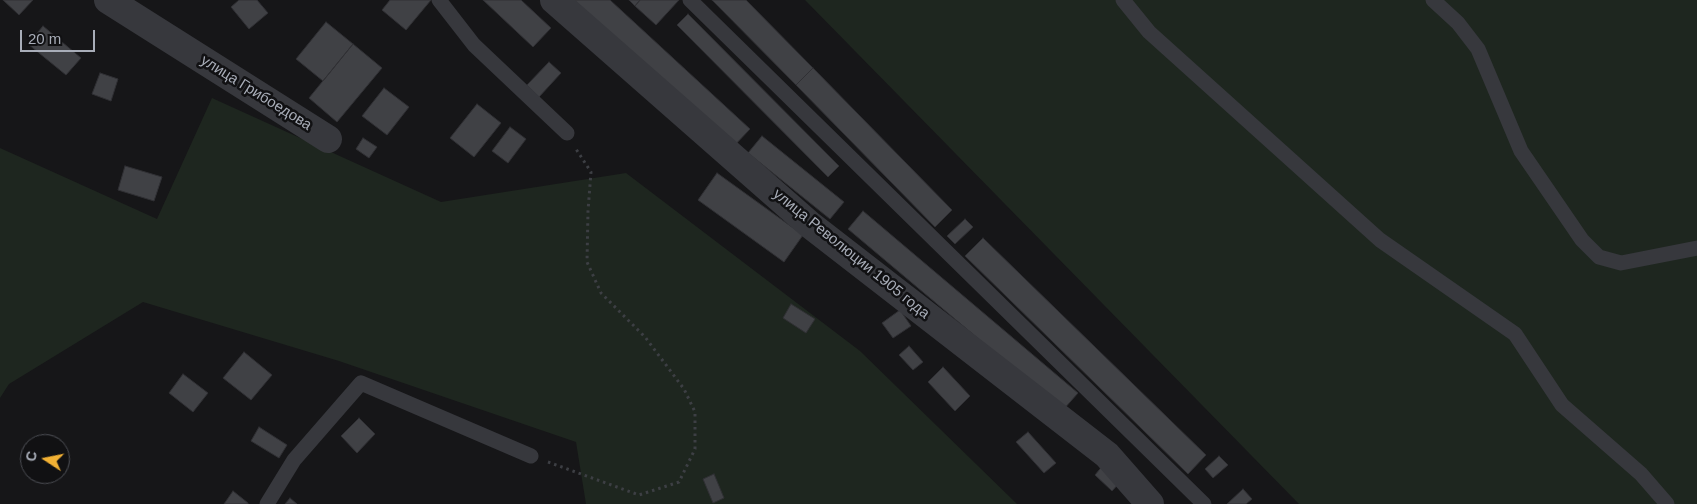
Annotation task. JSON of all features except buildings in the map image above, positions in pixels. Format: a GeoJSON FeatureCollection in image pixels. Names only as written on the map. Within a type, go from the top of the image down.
{"type":"FeatureCollection","features":[{"type":"Feature","properties":{"kind":"street","name":"улица Грибоедова"},"geometry":{"type":"LineString","coordinates":[[108,0],[328,139]]}},
{"type":"Feature","properties":{"kind":"street","name":"улица Революции 1905 года"},"geometry":{"type":"LineString","coordinates":[[554,0],[810,224],[1107,455],[1150,504]]}},
{"type":"Feature","properties":{"kind":"lane"},"geometry":{"type":"LineString","coordinates":[[439,0],[474,45],[567,133]]}},
{"type":"Feature","properties":{"kind":"lane"},"geometry":{"type":"LineString","coordinates":[[690,0],[1204,504]]}},
{"type":"Feature","properties":{"kind":"lane"},"geometry":{"type":"LineString","coordinates":[[1123,0],[1149,32],[1380,240],[1515,334],[1562,405],[1640,474],[1667,504]]}},
{"type":"Feature","properties":{"kind":"lane"},"geometry":{"type":"LineString","coordinates":[[1433,0],[1458,23],[1478,49],[1521,151],[1582,240],[1599,257],[1621,263],[1697,248]]}},
{"type":"Feature","properties":{"kind":"lane"},"geometry":{"type":"LineString","coordinates":[[267,504],[294,460],[361,383],[531,456]]}},
{"type":"Feature","properties":{"kind":"path"},"geometry":{"type":"LineString","coordinates":[[531,456],[639,495],[679,482],[696,448],[695,412],[684,390],[645,337],[602,293],[587,262],[590,172],[567,133]]}},
{"type":"Feature","properties":{"kind":"shaded area"},"geometry":{"type":"Polygon","coordinates":[[[805,0],[1697,0],[1697,504],[1299,504],[805,0]]]}},
{"type":"Feature","properties":{"kind":"shaded area"},"geometry":{"type":"Polygon","coordinates":[[[212,98],[441,202],[626,173],[860,351],[1017,504],[586,504],[576,442],[339,361],[143,302],[9,384],[0,398],[0,148],[157,219],[212,98]]]}}]}
